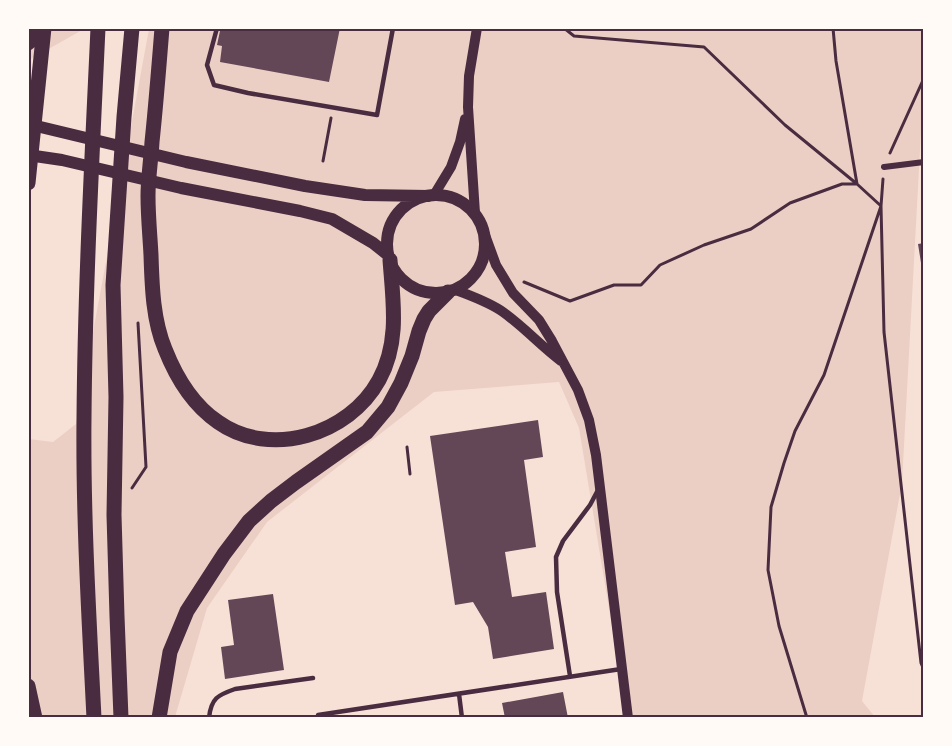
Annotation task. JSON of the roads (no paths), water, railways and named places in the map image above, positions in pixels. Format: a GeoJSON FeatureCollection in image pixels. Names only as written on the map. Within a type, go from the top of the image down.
{"type":"FeatureCollection","features":[{"type":"Feature","properties":{"kind":"highway"},"geometry":{"type":"LineString","coordinates":[[28,43],[44,28]]}},
{"type":"Feature","properties":{"kind":"highway"},"geometry":{"type":"LineString","coordinates":[[28,183],[32,125],[44,28]]}},
{"type":"Feature","properties":{"kind":"highway"},"geometry":{"type":"LineString","coordinates":[[94,717],[84,421],[86,266],[98,28]]}},
{"type":"Feature","properties":{"kind":"highway"},"geometry":{"type":"LineString","coordinates":[[121,717],[114,515],[116,397],[113,285],[132,28]]}},
{"type":"Feature","properties":{"kind":"highway"},"geometry":{"type":"LineString","coordinates":[[162,28],[148,195],[152,290],[164,348],[179,379],[196,403],[218,423],[240,434],[277,441],[309,436],[348,415],[364,401],[379,380],[393,338],[394,320],[389,257]]}},
{"type":"Feature","properties":{"kind":"highway"},"geometry":{"type":"LineString","coordinates":[[159,717],[170,652],[187,610],[224,554],[249,521],[271,501],[367,432],[388,407],[401,383],[424,319],[429,311],[452,291]]}},
{"type":"Feature","properties":{"kind":"highway"},"geometry":{"type":"LineString","coordinates":[[28,686],[35,717]]}},
{"type":"Feature","properties":{"kind":"main road"},"geometry":{"type":"LineString","coordinates":[[32,125],[186,162],[305,186],[365,195],[445,196],[456,199],[475,213],[485,235],[485,252],[480,268],[470,281],[452,291],[432,294],[417,290],[404,282],[394,269],[389,257],[388,239],[392,224],[401,211],[414,201],[431,196]]}},
{"type":"Feature","properties":{"kind":"main road"},"geometry":{"type":"LineString","coordinates":[[30,155],[62,159],[181,188],[332,219],[373,243],[389,257]]}},
{"type":"Feature","properties":{"kind":"street"},"geometry":{"type":"LineString","coordinates":[[475,213],[468,107],[477,28]]}},
{"type":"Feature","properties":{"kind":"street"},"geometry":{"type":"LineString","coordinates":[[431,196],[451,167],[460,142],[468,107]]}},
{"type":"Feature","properties":{"kind":"street"},"geometry":{"type":"LineString","coordinates":[[884,167],[924,162]]}},
{"type":"Feature","properties":{"kind":"street"},"geometry":{"type":"LineString","coordinates":[[485,235],[496,265],[513,293],[539,320],[552,341],[578,390],[589,420],[600,488],[628,717]]}},
{"type":"Feature","properties":{"kind":"street"},"geometry":{"type":"LineString","coordinates":[[452,291],[501,311],[564,363]]}},
{"type":"Feature","properties":{"kind":"lane"},"geometry":{"type":"LineString","coordinates":[[217,28],[207,65],[214,86],[377,115],[393,28]]}},
{"type":"Feature","properties":{"kind":"lane"},"geometry":{"type":"LineString","coordinates":[[570,676],[557,592],[556,557],[563,541],[600,488]]}},
{"type":"Feature","properties":{"kind":"lane"},"geometry":{"type":"LineString","coordinates":[[318,717],[318,715],[622,669]]}},
{"type":"Feature","properties":{"kind":"lane"},"geometry":{"type":"LineString","coordinates":[[209,717],[213,702],[223,693],[235,689],[314,678]]}},
{"type":"Feature","properties":{"kind":"lane"},"geometry":{"type":"LineString","coordinates":[[459,694],[462,717]]}}]}
